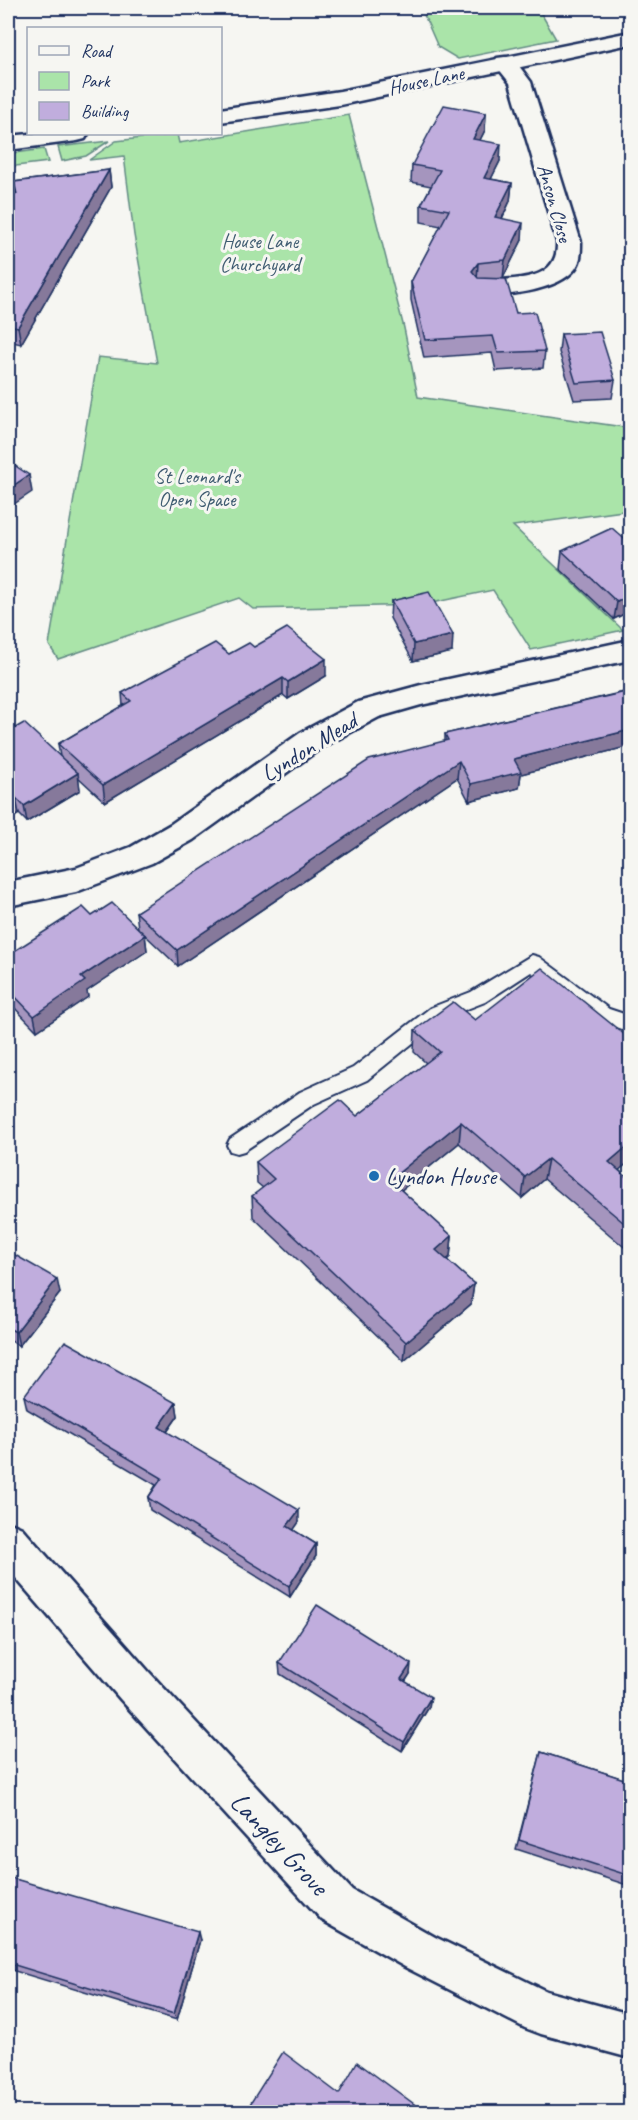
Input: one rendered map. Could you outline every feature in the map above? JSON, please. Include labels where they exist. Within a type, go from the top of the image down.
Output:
[{"type":"street","name":"House Lane","points":[[222,116],[340,98],[630,38]]},
{"type":"street","name":"Anson Close","points":[[485,288],[534,283],[562,270],[569,257],[569,242],[520,82],[505,63]]},
{"type":"street","points":[[8,143],[69,135]]},
{"type":"street","name":"Lyndon Mead","points":[[8,894],[34,891],[98,873],[144,854],[181,832],[315,739],[357,715],[411,697],[630,650]]},
{"type":"street","name":"Langley Grove","points":[[8,1541],[135,1686],[337,1905],[420,1952],[541,2012],[630,2036]]},
{"type":"lane","points":[[237,1145],[307,1098],[360,1074],[437,1013],[478,997],[532,962],[602,1015],[630,1024]]},
{"type":"green space","points":[[421,8],[538,8],[556,39],[458,59],[438,47]]},
{"type":"green space","name":"St Leonard's Open Space","points":[[349,115],[404,328],[418,397],[630,428],[630,510],[513,526],[623,630],[531,650],[493,590],[422,605],[253,609],[239,598],[58,659],[49,645],[98,357],[157,363],[134,235],[124,156],[89,160],[116,141],[177,135],[179,143]]},
{"type":"green space","points":[[109,141],[86,156],[62,161],[58,147]]},
{"type":"green space","points":[[44,149],[48,162],[8,167],[8,154]]},
{"type":"building","points":[[444,105],[486,113],[473,139],[501,144],[484,178],[512,183],[495,217],[523,223],[505,260],[478,263],[472,271],[478,278],[506,279],[516,313],[535,312],[545,351],[498,353],[493,336],[425,340],[411,282],[449,210],[421,205],[440,170],[412,165]]},
{"type":"building","points":[[109,170],[18,327],[8,325],[8,195],[17,194],[14,182]]},
{"type":"building","points":[[600,332],[615,380],[576,383],[561,334]]},
{"type":"building","points":[[8,461],[29,475],[8,489]]},
{"type":"building","points":[[612,528],[630,544],[630,595],[617,602],[562,551]]},
{"type":"building","points":[[429,592],[453,635],[414,644],[391,601]]},
{"type":"building","points":[[287,628],[326,659],[288,682],[283,678],[103,785],[58,744],[131,701],[122,693],[215,643],[229,654],[249,643],[254,647]]},
{"type":"building","points":[[630,691],[630,730],[514,759],[521,772],[471,784],[459,761],[177,950],[136,912],[369,760],[448,740],[445,734]]},
{"type":"building","points":[[24,723],[78,773],[24,806],[16,798],[8,803],[8,732]]},
{"type":"building","points":[[112,903],[145,935],[81,977],[85,981],[34,1016],[8,989],[8,955],[83,907],[92,916]]},
{"type":"building","name":"Lyndon House","points":[[542,968],[630,1039],[630,1144],[609,1162],[630,1180],[630,1228],[548,1159],[525,1177],[461,1122],[390,1180],[452,1236],[436,1250],[474,1284],[406,1342],[252,1196],[274,1179],[256,1162],[340,1100],[357,1116],[440,1052],[415,1030],[453,1002],[475,1020]]},
{"type":"building","points":[[8,1251],[57,1279],[16,1332],[8,1328]]},
{"type":"building","points":[[65,1341],[176,1403],[159,1427],[299,1510],[287,1526],[316,1544],[289,1586],[148,1498],[162,1478],[24,1396]]},
{"type":"building","points":[[317,1605],[411,1664],[401,1679],[431,1697],[404,1742],[279,1663]]},
{"type":"building","points":[[541,1752],[630,1781],[630,1876],[519,1840]]},
{"type":"building","points":[[8,1877],[198,1932],[174,2014],[8,1963]]},
{"type":"building","points":[[283,2052],[339,2094],[357,2062],[425,2112],[245,2112]]},
{"type":"place","name":"Lyndon House","points":[[374,1176]]},
{"type":"park label","name":"House Lane Churchyard","points":[[260,252]]}]
